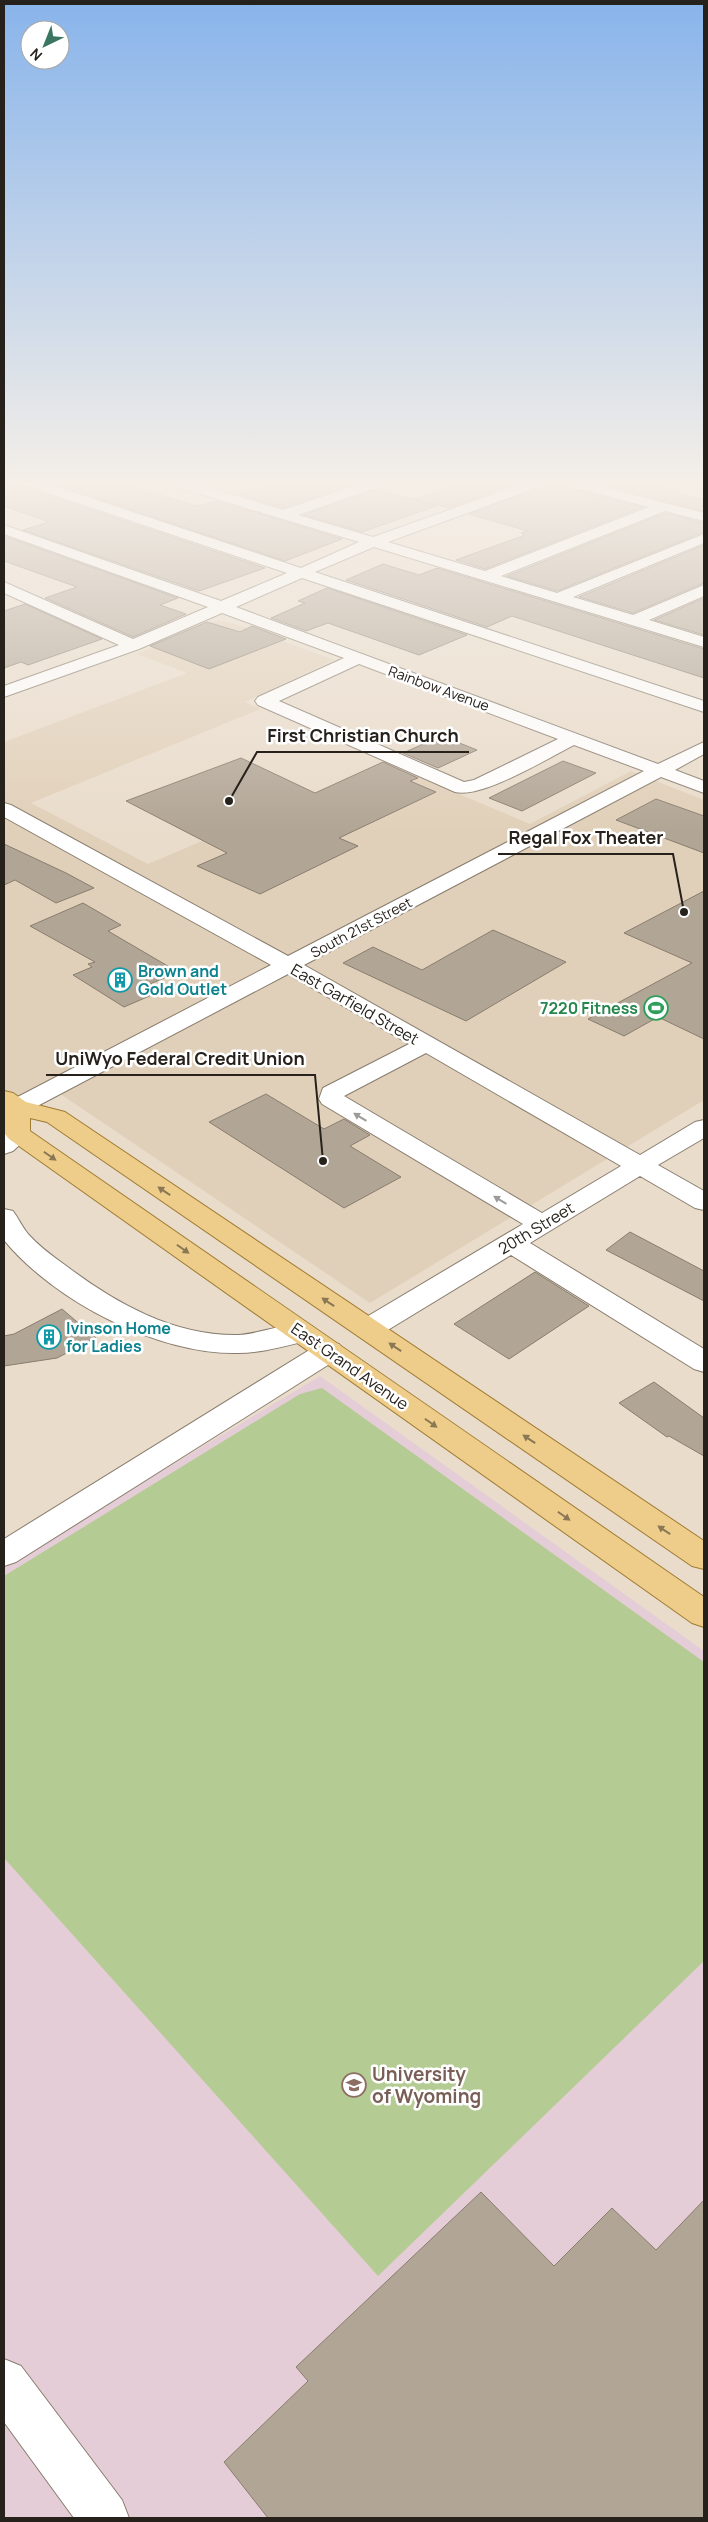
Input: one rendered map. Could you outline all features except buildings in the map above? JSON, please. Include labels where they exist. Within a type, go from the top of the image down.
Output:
[{"type":"main road","points":[[8,1114],[56,1118],[704,1557]]},
{"type":"main road","name":"East Grand Avenue","points":[[8,1114],[302,1333],[704,1614]]},
{"type":"street","points":[[26,597],[133,645]]},
{"type":"street","name":"Rainbow Avenue","points":[[193,597],[704,787]]},
{"type":"street","points":[[4,692],[133,645],[246,597]]},
{"type":"street","points":[[372,597],[704,707]]},
{"type":"street","points":[[554,597],[704,642]]},
{"type":"street","points":[[633,621],[689,597]]},
{"type":"street","points":[[359,658],[264,701],[462,788],[479,785],[574,738]]},
{"type":"street","name":"South 21st Street","points":[[8,1114],[704,747]]},
{"type":"street","name":"East Garfield Street","points":[[4,809],[288,965],[704,1202]]},
{"type":"street","points":[[426,1044],[332,1093],[331,1099],[542,1224]]},
{"type":"street","name":"20th Street","points":[[368,1329],[704,1127]]},
{"type":"street","points":[[4,1217],[7,1226],[38,1258],[97,1302],[136,1321],[187,1338],[236,1344],[268,1341],[302,1333]]},
{"type":"street","points":[[510,1244],[704,1362]]},
{"type":"street","points":[[4,1554],[329,1351]]},
{"type":"street","points":[[4,2383],[104,2518]]},
{"type":"shaded area","points":[[218,620],[236,624],[334,660],[245,702],[260,709],[31,803],[148,864],[385,763],[530,824],[631,771],[704,800],[704,1100],[370,1303],[44,1083],[4,1102],[4,742],[187,673],[137,654]]},
{"type":"shaded area","name":"University of Wyoming","points":[[320,1376],[704,1651],[704,2518],[4,2518],[4,1566]]},
{"type":"green space","points":[[322,1388],[704,1662],[704,1961],[378,2276],[4,1858],[4,1576],[300,1394]]},
{"type":"place","name":"First Christian Church","points":[[229,801]]},
{"type":"place","name":"Regal Fox Theater","points":[[684,912]]},
{"type":"place","name":"Brown and Gold Outlet","points":[[120,980]]},
{"type":"place","name":"7220 Fitness","points":[[656,1008]]},
{"type":"place","name":"UniWyo Federal Credit Union","points":[[323,1161]]},
{"type":"place","name":"Ivinson Home for Ladies","points":[[49,1337]]},
{"type":"place","name":"University of Wyoming","points":[[354,2085]]}]
